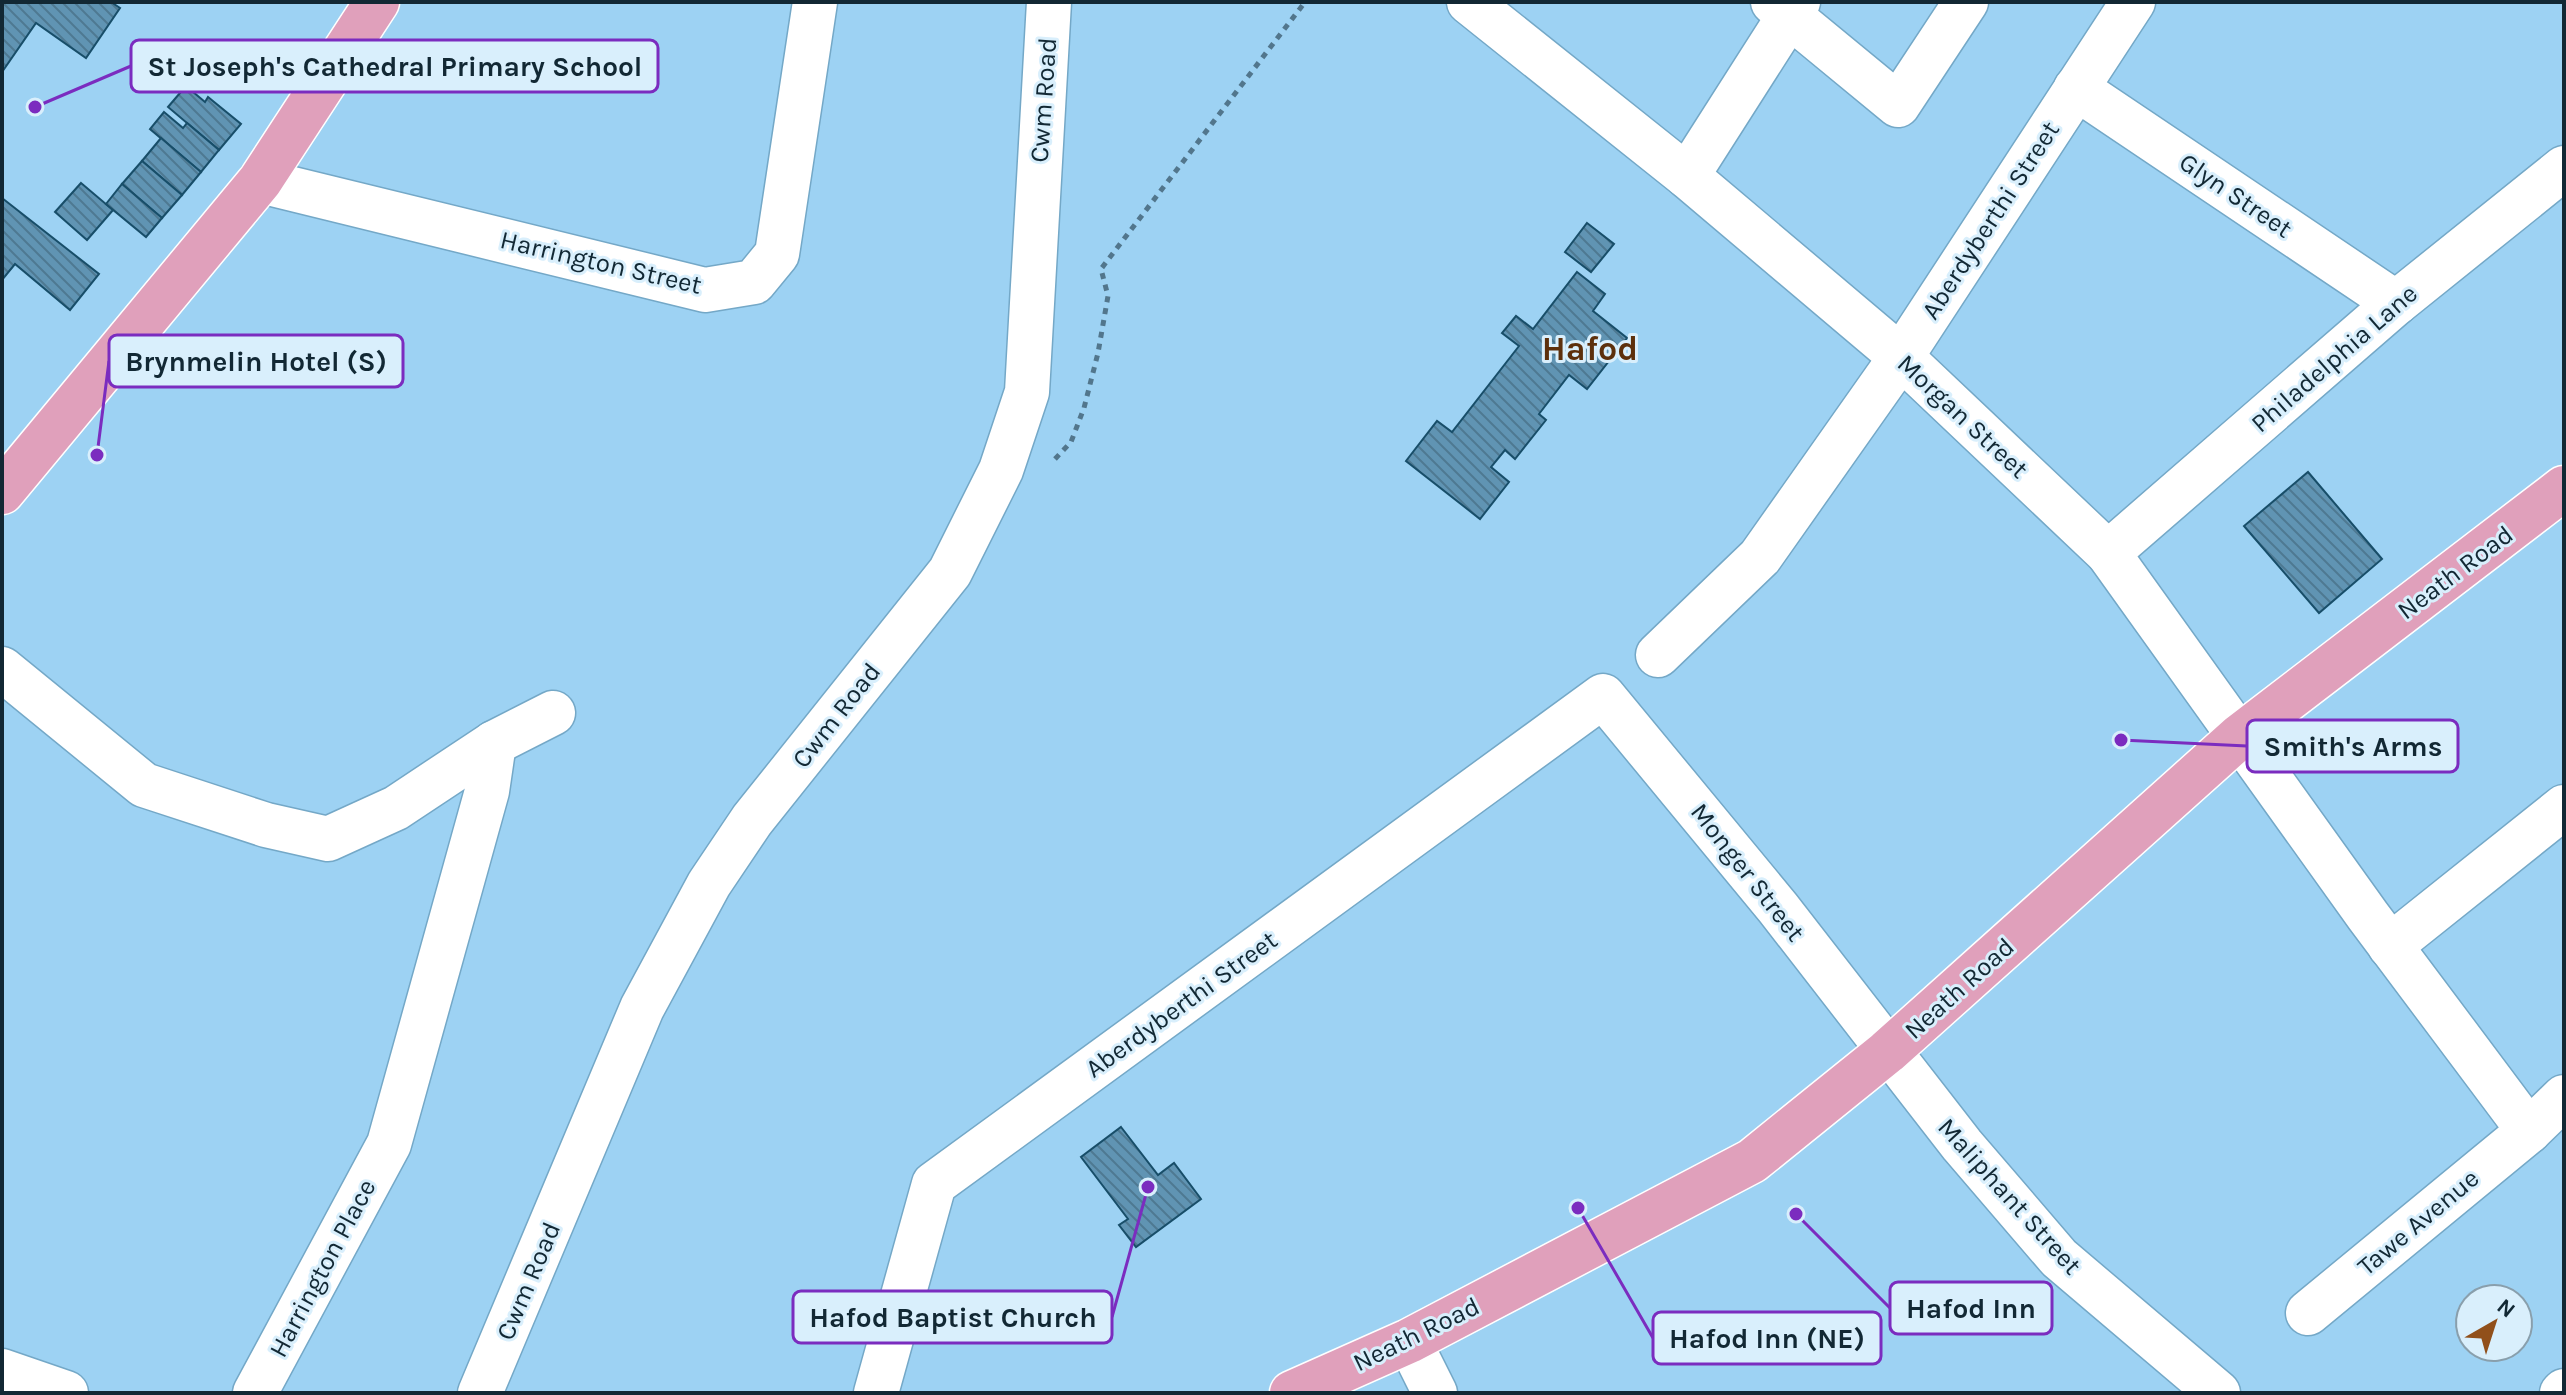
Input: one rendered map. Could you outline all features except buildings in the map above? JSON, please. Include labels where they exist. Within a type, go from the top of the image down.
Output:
[{"type":"main road","points":[[2,492],[260,181],[377,2]]},
{"type":"main road","name":"Neath Road","points":[[1292,1393],[1409,1341],[1752,1161],[1887,1052],[2240,736],[2564,488]]},
{"type":"street","name":"Harrington Street","points":[[260,181],[705,290],[754,282],[777,254],[815,2]]},
{"type":"street","name":"Cwm Road","points":[[480,1393],[642,1008],[686,924],[752,820],[950,572],[1001,470],[1027,392],[1049,2]]},
{"type":"street","name":"Morgan Street","points":[[1469,2],[1687,176],[1901,357],[2108,553],[2379,931]]},
{"type":"street","points":[[1687,176],[1787,7],[1898,105],[1966,2]]},
{"type":"street","name":"Aberdyberthi Street","points":[[1658,655],[1760,557],[1901,357],[2133,2]]},
{"type":"street","name":"Glyn Street","points":[[2076,88],[2396,303]]},
{"type":"street","name":"Philadelphia Lane","points":[[2108,553],[2396,303],[2564,168]]},
{"type":"street","points":[[2,669],[144,785],[266,825],[328,839],[396,808],[494,743],[553,713]]},
{"type":"street","name":"Aberdyberthi Street","points":[[876,1393],[934,1184],[1603,696]]},
{"type":"street","name":"Monger Street","points":[[1603,696],[1778,908],[1887,1052]]},
{"type":"street","name":"Harrington Place","points":[[255,1393],[389,1144],[487,791],[494,743]]},
{"type":"street","points":[[2529,1131],[2379,931],[2564,807]]},
{"type":"street","name":"Maliphant Street","points":[[1887,1052],[2059,1258],[2218,1393]]},
{"type":"street","name":"Tawe Avenue","points":[[2308,1313],[2529,1131],[2564,1097]]},
{"type":"street","points":[[1409,1341],[1435,1393]]},
{"type":"street","points":[[2,1371],[66,1393]]},
{"type":"path","points":[[1055,459],[1071,442],[1084,408],[1098,353],[1108,296],[1101,269],[1305,2]]},
{"type":"place","name":"St Joseph's Cathedral Primary School","points":[[35,107]]},
{"type":"place","name":"Brynmelin Hotel (S)","points":[[97,455]]},
{"type":"place","name":"Smith's Arms","points":[[2121,740]]},
{"type":"place","name":"Hafod Baptist Church","points":[[1148,1187]]},
{"type":"place","name":"Hafod Inn (NE)","points":[[1578,1208]]},
{"type":"place","name":"Hafod Inn","points":[[1796,1214]]},
{"type":"district","name":"Hafod","points":[[1590,348]]}]
